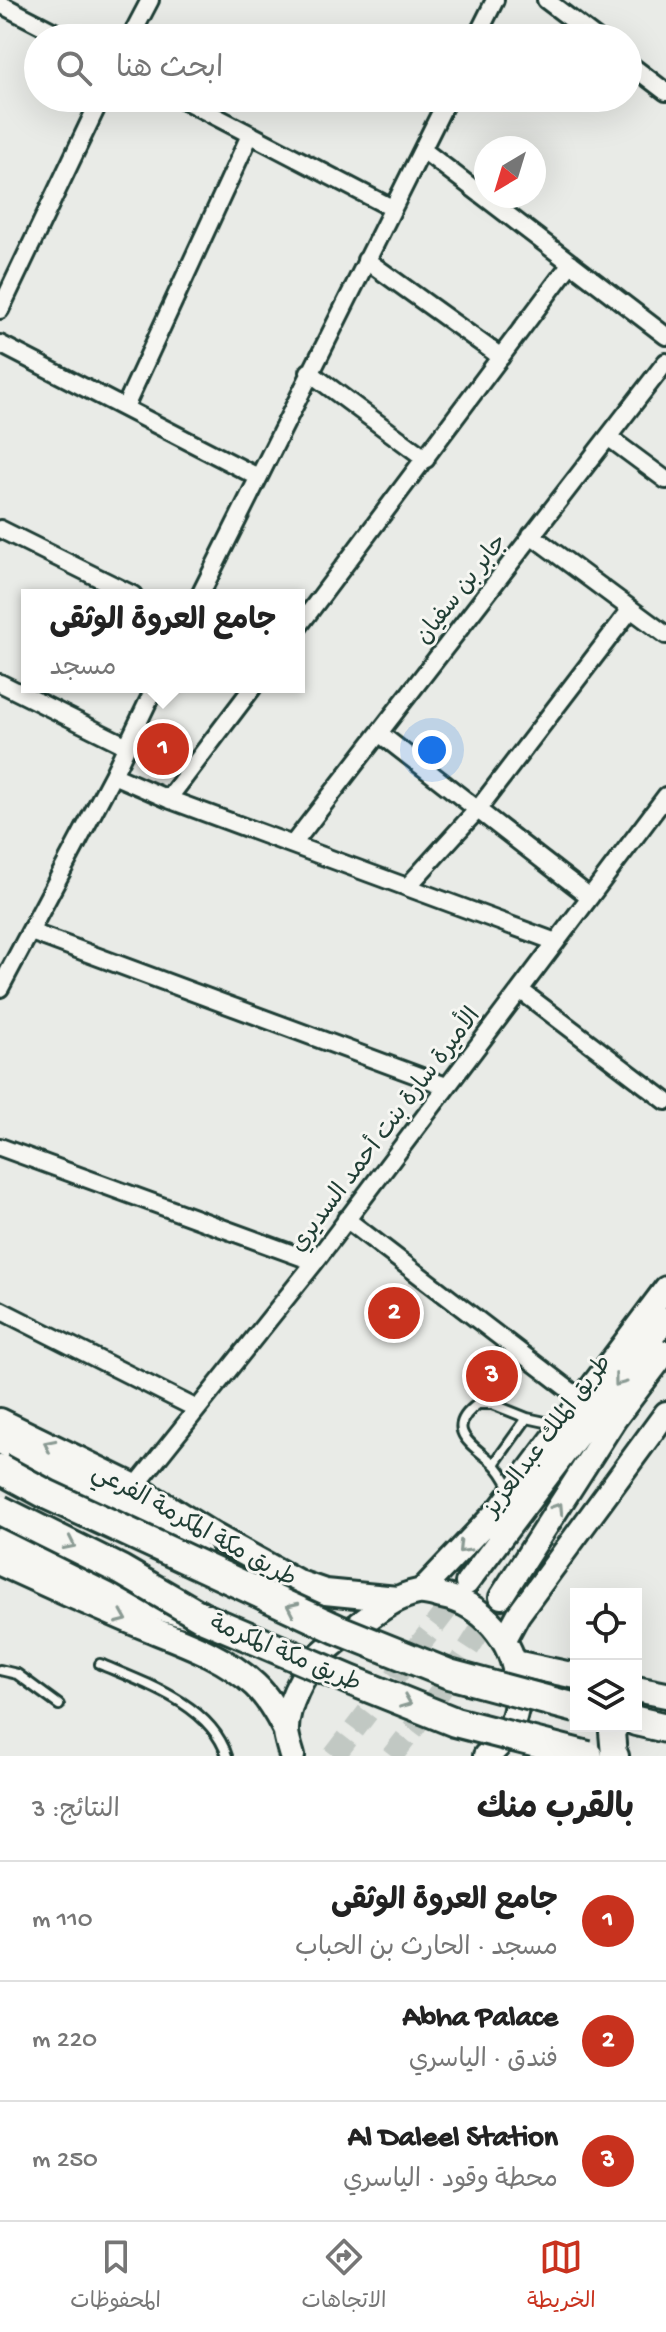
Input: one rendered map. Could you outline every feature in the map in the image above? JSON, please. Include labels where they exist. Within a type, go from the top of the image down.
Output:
[{"type":"highway","name":"طريق مكة المكرمة","points":[[0,1469],[48,1495],[337,1629],[449,1674],[570,1706]]},
{"type":"highway","name":"طريق مكة المكرمة","points":[[0,1510],[121,1570],[202,1617],[455,1722],[588,1756]]},
{"type":"highway","points":[[0,1543],[69,1575],[128,1597],[202,1617]]},
{"type":"highway","points":[[642,1722],[666,1728]]},
{"type":"main road","points":[[290,1749],[291,1705],[300,1683],[318,1657],[369,1617],[409,1595],[501,1507],[666,1288]]},
{"type":"main road","name":"طريق الملك عبدالعزيز","points":[[467,1583],[666,1319]]},
{"type":"main road","name":"طريق الملك عبدالعزيز","points":[[501,1597],[615,1419],[666,1352]]},
{"type":"main road","points":[[486,1756],[498,1747],[514,1721],[519,1699],[515,1663],[505,1639],[518,1615],[666,1413]]},
{"type":"main road","name":"طريق مكة المكرمة الفرعي","points":[[0,1421],[135,1487],[299,1583],[325,1592],[453,1598],[482,1615],[505,1639]]},
{"type":"main road","points":[[0,1441],[67,1474],[156,1526],[240,1584]]},
{"type":"main road","points":[[0,1563],[198,1649],[230,1666],[256,1686],[274,1708],[290,1749]]},
{"type":"main road","points":[[515,1663],[570,1675]]},
{"type":"main road","points":[[642,1690],[666,1695]]},
{"type":"main road","points":[[642,1706],[666,1702]]},
{"type":"main road","points":[[612,1732],[616,1756]]},
{"type":"street","points":[[137,24],[150,0]]},
{"type":"street","points":[[483,24],[495,0]]},
{"type":"street","points":[[546,0],[578,24]]},
{"type":"street","points":[[0,4],[39,24]]},
{"type":"street","points":[[642,74],[666,92]]},
{"type":"street","points":[[0,310],[94,112]]},
{"type":"street","points":[[206,112],[392,208]]},
{"type":"street","points":[[203,589],[441,112]]},
{"type":"street","points":[[125,407],[250,135]]},
{"type":"street","points":[[423,150],[666,336]]},
{"type":"street","points":[[366,260],[501,357]]},
{"type":"street","points":[[305,618],[571,263]]},
{"type":"street","points":[[0,344],[258,477]]},
{"type":"street","name":"جابر بن سفيان","points":[[293,844],[666,362]]},
{"type":"street","points":[[309,372],[426,459]]},
{"type":"street","points":[[608,437],[666,480]]},
{"type":"street","points":[[0,529],[121,589]]},
{"type":"street","points":[[531,535],[666,635]]},
{"type":"street","points":[[408,886],[478,809],[631,609]]},
{"type":"street","points":[[0,683],[127,746]]},
{"type":"street","points":[[0,988],[113,775],[152,693]]},
{"type":"street","points":[[168,799],[248,693]]},
{"type":"street","points":[[379,733],[590,897]]},
{"type":"street","points":[[113,775],[168,799],[556,942]]},
{"type":"street","name":"الأميرة سارة بنت أحمد السديري","points":[[135,1487],[315,1262],[666,796]]},
{"type":"street","points":[[31,932],[446,1086]]},
{"type":"street","points":[[520,990],[666,1101]]},
{"type":"street","points":[[0,1147],[315,1262]]},
{"type":"street","points":[[346,1219],[581,1399]]},
{"type":"street","points":[[0,1310],[197,1409]]},
{"type":"lane","points":[[512,1492],[494,1464],[464,1439],[462,1426],[465,1417],[478,1404],[492,1404],[527,1418],[561,1425]]},
{"type":"lane","points":[[494,1464],[527,1418]]},
{"type":"lane","points":[[100,1664],[169,1694],[192,1710],[224,1745],[227,1756]]},
{"type":"lane","points":[[0,1670],[17,1674],[59,1705]]},
{"type":"tunnel","points":[[334,1756],[464,1587]]},
{"type":"tunnel","points":[[392,1756],[449,1678],[501,1597]]},
{"type":"place","name":"جامع العروة الوثقى","points":[[163,749]]},
{"type":"place","name":"Abha Palace","points":[[394,1313]]},
{"type":"place","name":"Al Daleel Station","points":[[492,1376]]}]
